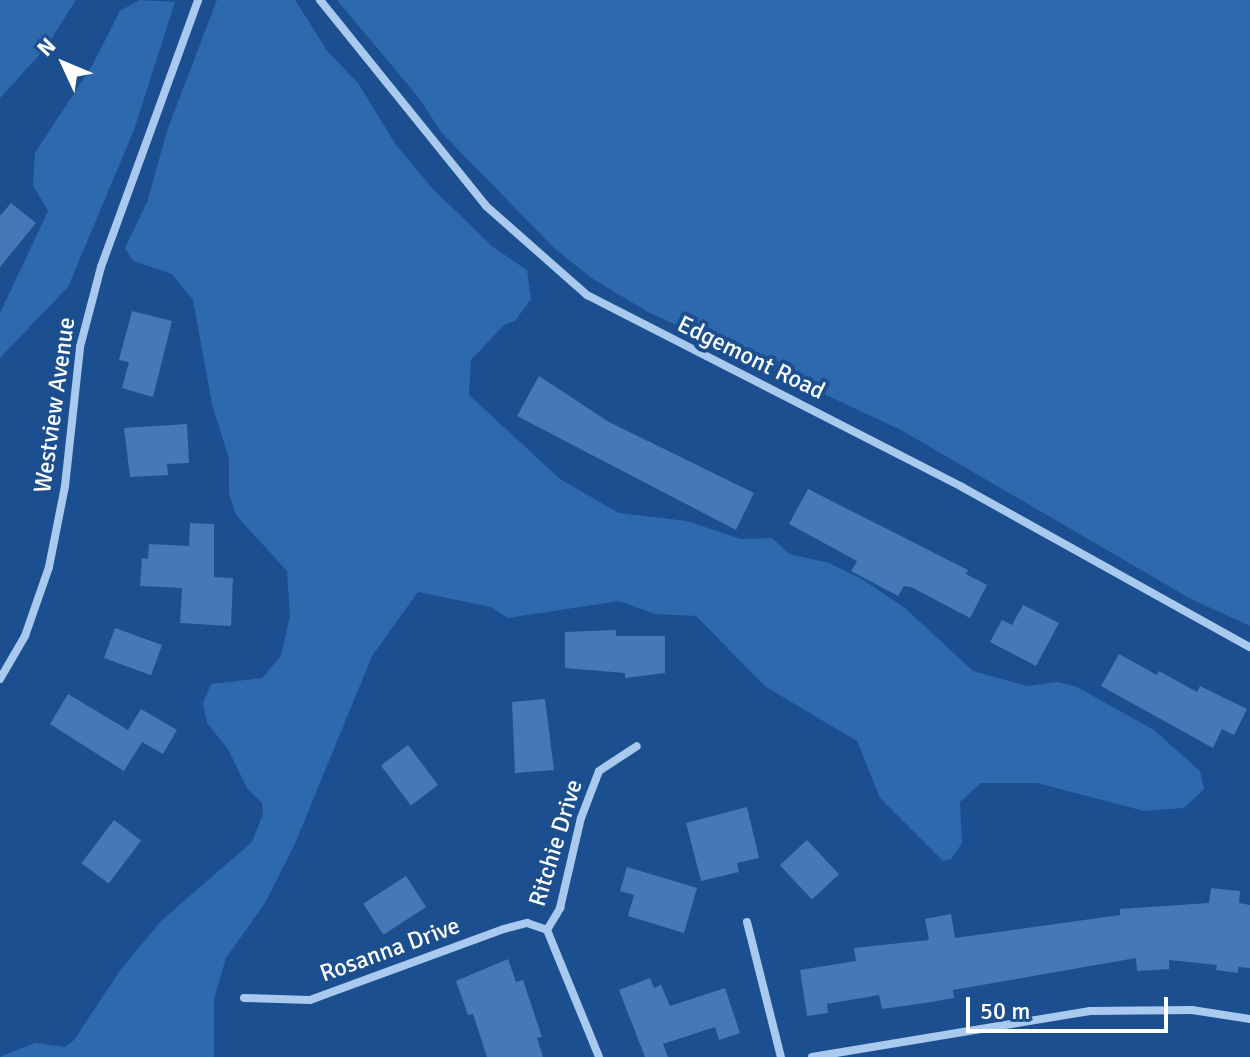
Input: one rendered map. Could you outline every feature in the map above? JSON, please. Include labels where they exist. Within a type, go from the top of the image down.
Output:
[{"type":"street","name":"Westview Avenue","points":[[0,679],[25,636],[49,567],[65,486],[80,347],[93,294],[198,0]]},
{"type":"street","name":"Edgemont Road","points":[[320,0],[477,196],[533,252],[587,295],[989,501],[1250,647]]},
{"type":"street","name":"Ritchie Drive","points":[[599,1057],[547,930],[560,908],[581,818],[599,771],[637,746]]},
{"type":"street","points":[[747,922],[781,1057]]},
{"type":"street","name":"Rosanna Drive","points":[[244,998],[310,1000],[504,929],[527,923],[547,930]]},
{"type":"street","points":[[812,1057],[1090,1011],[1192,1010],[1250,1019]]},
{"type":"shaded area","points":[[0,0],[76,0],[45,49],[0,98]]},
{"type":"shaded area","points":[[140,0],[175,2],[134,130],[68,287],[0,358],[0,313],[48,211],[33,185],[35,153],[93,64],[120,11]]},
{"type":"shaded area","points":[[217,0],[295,0],[328,52],[358,83],[396,145],[431,187],[493,247],[527,270],[531,299],[515,321],[504,325],[471,360],[469,395],[560,479],[619,513],[687,521],[741,539],[772,538],[789,554],[829,563],[862,579],[905,608],[973,671],[1027,686],[1058,682],[1077,687],[1154,730],[1200,771],[1204,789],[1184,808],[1144,811],[1037,783],[981,783],[960,802],[962,843],[951,859],[943,861],[880,798],[857,741],[766,687],[696,616],[655,614],[619,601],[508,618],[491,607],[418,592],[372,656],[294,846],[265,903],[226,958],[214,999],[214,1057],[0,1057],[35,1043],[65,1047],[74,1040],[121,969],[162,920],[252,842],[263,814],[262,803],[247,788],[228,749],[207,723],[203,703],[211,684],[262,678],[281,656],[290,616],[287,571],[236,515],[229,494],[229,459],[212,404],[193,300],[172,274],[133,261],[125,248],[147,202],[168,128]]},
{"type":"shaded area","points":[[337,0],[1250,0],[1250,626],[1191,599],[901,430],[648,312],[593,279],[555,249],[441,132],[419,98]]},
{"type":"building","points":[[11,203],[36,223],[0,267],[0,216]]},
{"type":"building","points":[[132,311],[172,321],[153,397],[122,388],[129,362],[119,360]]},
{"type":"building","points":[[539,376],[609,422],[754,493],[736,530],[517,416]]},
{"type":"building","points":[[187,424],[189,463],[167,464],[168,475],[130,477],[124,428]]},
{"type":"building","points":[[808,489],[968,570],[966,574],[987,585],[970,618],[911,587],[904,586],[898,596],[851,571],[857,561],[789,524]]},
{"type":"building","points":[[190,523],[214,524],[214,577],[233,578],[231,626],[180,623],[182,588],[140,586],[142,558],[148,559],[149,544],[189,546]]},
{"type":"building","points":[[1023,605],[1059,623],[1036,666],[990,642],[1002,620],[1012,625]]},
{"type":"building","points":[[115,628],[162,645],[151,675],[104,658]]},
{"type":"building","points":[[616,630],[616,636],[665,636],[665,673],[625,678],[625,673],[565,668],[565,632]]},
{"type":"building","points":[[1119,654],[1157,675],[1159,671],[1197,692],[1200,686],[1247,709],[1234,735],[1222,729],[1213,748],[1101,686]]},
{"type":"building","points":[[68,694],[128,730],[141,709],[177,730],[163,754],[142,742],[124,771],[50,724]]},
{"type":"building","points":[[545,699],[554,770],[515,773],[512,702]]},
{"type":"building","points":[[408,745],[438,785],[411,805],[381,765]]},
{"type":"building","points":[[747,807],[759,858],[737,863],[739,872],[701,881],[686,823]]},
{"type":"building","points":[[114,820],[141,840],[109,884],[82,863]]},
{"type":"building","points":[[807,840],[839,874],[812,900],[780,865]]},
{"type":"building","points":[[627,867],[697,888],[684,933],[628,916],[634,895],[620,891]]},
{"type":"building","points":[[406,876],[426,907],[383,935],[363,904]]},
{"type":"building","points":[[1211,888],[1240,891],[1239,903],[1250,905],[1250,968],[1238,967],[1238,973],[1216,970],[1217,965],[1169,960],[1169,969],[1137,971],[1136,958],[953,990],[954,998],[925,1003],[882,1009],[879,995],[827,1004],[828,1013],[807,1016],[800,970],[856,961],[854,948],[929,940],[925,919],[951,914],[955,938],[1120,915],[1120,909],[1209,903]]},
{"type":"building","points":[[508,959],[516,982],[523,980],[542,1037],[537,1038],[543,1057],[487,1057],[473,1014],[468,1015],[456,981]]},
{"type":"building","points":[[650,978],[654,988],[661,985],[670,1006],[725,988],[740,1033],[719,1040],[715,1027],[663,1044],[668,1057],[645,1057],[619,990]]}]
